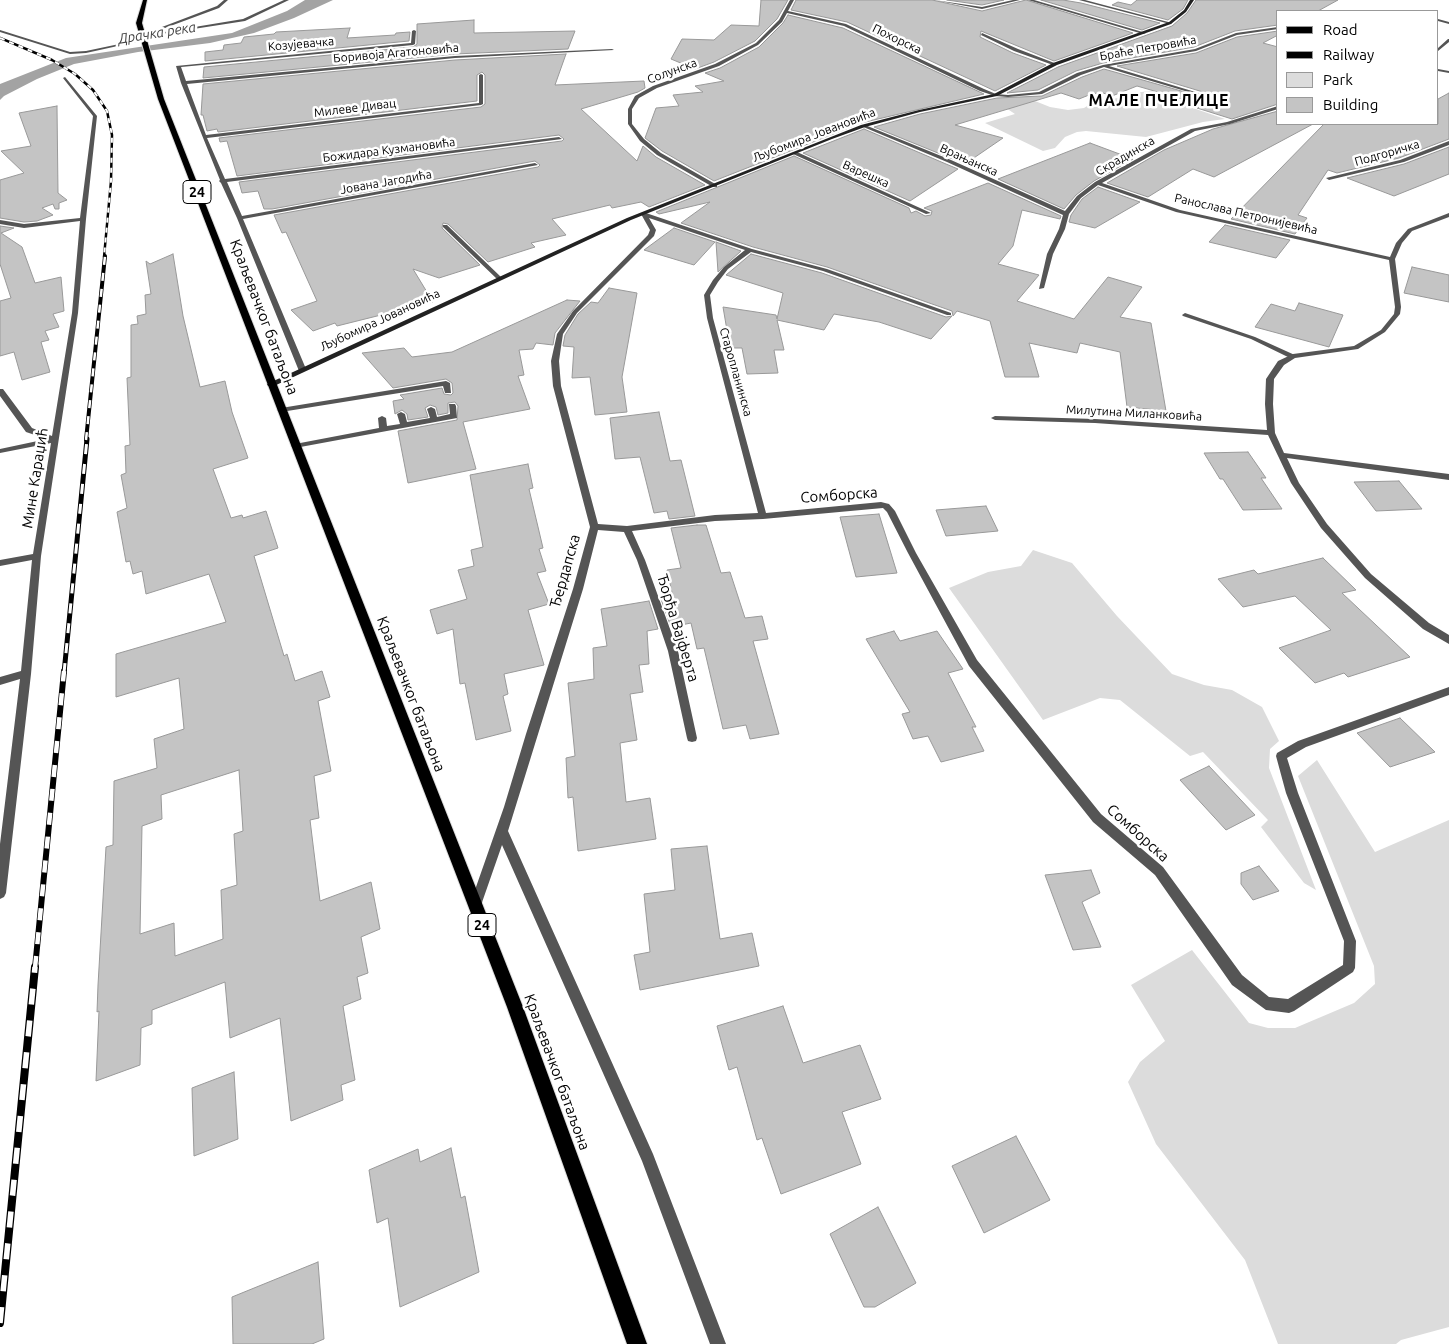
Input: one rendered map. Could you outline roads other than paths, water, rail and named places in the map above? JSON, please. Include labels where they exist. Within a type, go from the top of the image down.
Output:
[{"type":"main road","name":"24","points":[[143,39],[140,16],[145,0]]},
{"type":"main road","name":"Краљевачког батаљона","points":[[143,39],[172,129],[270,384],[515,1007],[637,1344]]},
{"type":"street","points":[[143,39],[218,6],[226,0]]},
{"type":"street","points":[[0,31],[50,48],[79,53],[244,20],[287,0]]},
{"type":"street","name":"Солунска","points":[[714,186],[659,154],[642,140],[630,124],[630,108],[637,97],[655,87],[717,65],[757,44],[781,21],[792,0]]},
{"type":"street","points":[[936,0],[982,8],[1018,0]]},
{"type":"street","points":[[1030,0],[1144,33]]},
{"type":"street","points":[[1081,0],[1170,22]]},
{"type":"street","name":"Љубомира Јовановића","points":[[270,384],[499,278],[644,214],[863,126],[919,111],[995,95],[1055,64],[1170,22],[1185,11],[1192,0]]},
{"type":"street","name":"Похорска","points":[[786,12],[845,25],[995,95]]},
{"type":"street","name":"Браће Петровића","points":[[995,95],[1018,96],[1040,93],[1079,74],[1104,66],[1196,50],[1208,47],[1228,36],[1276,28]]},
{"type":"street","points":[[1261,30],[1276,34]]},
{"type":"street","name":"Козујевачка","points":[[183,83],[178,66],[413,44],[414,31]]},
{"type":"street","points":[[982,34],[1016,50],[1055,64]]},
{"type":"street","points":[[1439,49],[1449,40]]},
{"type":"street","name":"Боривоја Агатоновића","points":[[183,83],[454,57],[612,50]]},
{"type":"street","points":[[1104,66],[1210,98]]},
{"type":"street","name":"Милеве Дивац","points":[[204,137],[481,104],[481,75]]},
{"type":"street","name":"Мине Караџић","points":[[0,893],[4,814],[26,674],[37,556],[75,313],[83,219],[95,116],[65,78]]},
{"type":"street","points":[[183,83],[222,181],[240,218],[302,369]]},
{"type":"street","name":"Скрадинска","points":[[1041,288],[1050,254],[1062,229],[1066,214],[1080,197],[1097,183],[1193,130],[1228,123],[1276,108]]},
{"type":"street","name":"Врањанска","points":[[863,126],[949,161],[1066,214]]},
{"type":"street","name":"Божидара Кузмановића","points":[[222,181],[559,139]]},
{"type":"street","name":"Подгоричка","points":[[1329,178],[1402,161],[1449,143]]},
{"type":"street","name":"Варешка","points":[[795,153],[928,213]]},
{"type":"street","name":"Јована Јагодића","points":[[240,218],[535,165]]},
{"type":"street","name":"Ранослава Петронијевића","points":[[1097,183],[1178,211],[1392,259]]},
{"type":"street","points":[[644,214],[750,250],[825,270],[948,314]]},
{"type":"street","name":"Ђердапска","points":[[475,907],[502,831],[578,589],[594,528],[557,386],[555,361],[557,346],[560,334],[575,312],[651,236],[653,230],[644,214]]},
{"type":"street","points":[[1449,215],[1410,230],[1398,242],[1392,259],[1398,307],[1396,314],[1383,331],[1356,348],[1293,356],[1281,363],[1270,379],[1271,433],[1295,483],[1324,526],[1368,576],[1426,626],[1449,640]]},
{"type":"street","points":[[0,222],[24,226],[83,219]]},
{"type":"street","points":[[445,226],[499,278]]},
{"type":"street","name":"Старопланинска","points":[[750,250],[726,268],[714,281],[707,294],[710,318],[763,516]]},
{"type":"street","points":[[1185,315],[1253,338],[1293,356]]},
{"type":"street","points":[[281,410],[446,383],[448,392]]},
{"type":"street","points":[[425,386],[428,395]]},
{"type":"street","points":[[0,390],[29,430],[56,440]]},
{"type":"street","points":[[397,391],[399,400]]},
{"type":"street","points":[[378,394],[379,404]]},
{"type":"street","points":[[295,446],[454,416],[452,406]]},
{"type":"street","points":[[431,409],[434,420]]},
{"type":"street","points":[[402,414],[404,425]]},
{"type":"street","points":[[382,418],[383,429]]},
{"type":"street","name":"Милутина Миланковића","points":[[995,418],[1095,421],[1271,433]]},
{"type":"street","points":[[0,451],[56,440]]},
{"type":"street","points":[[1281,455],[1449,477]]},
{"type":"street","name":"Сомборска","points":[[594,528],[627,529],[715,518],[886,506],[973,663],[1097,818],[1159,871],[1237,980],[1266,1003],[1289,1006],[1349,968],[1350,940],[1292,793],[1281,756],[1302,744],[1449,691]]},
{"type":"street","name":"Ђорђа Вајферта","points":[[627,529],[641,560],[673,651],[692,738]]},
{"type":"street","points":[[0,563],[37,556]]},
{"type":"street","points":[[0,680],[26,674]]},
{"type":"street","points":[[502,831],[648,1159],[718,1344]]},
{"type":"railway","points":[[0,38],[52,60],[75,74],[93,90],[107,111],[112,135],[111,181],[104,257]]},
{"type":"railway","points":[[86,440],[105,256]]},
{"type":"railway","points":[[64,673],[87,439]]},
{"type":"railway","points":[[35,968],[64,671]]},
{"type":"railway","points":[[0,1323],[35,967]]},
{"type":"district","name":"МАЛЕ ПЧЕЛИЦЕ","points":[[1159,101]]},
{"type":"water label","name":"Драчка река","points":[[157,33]]}]
